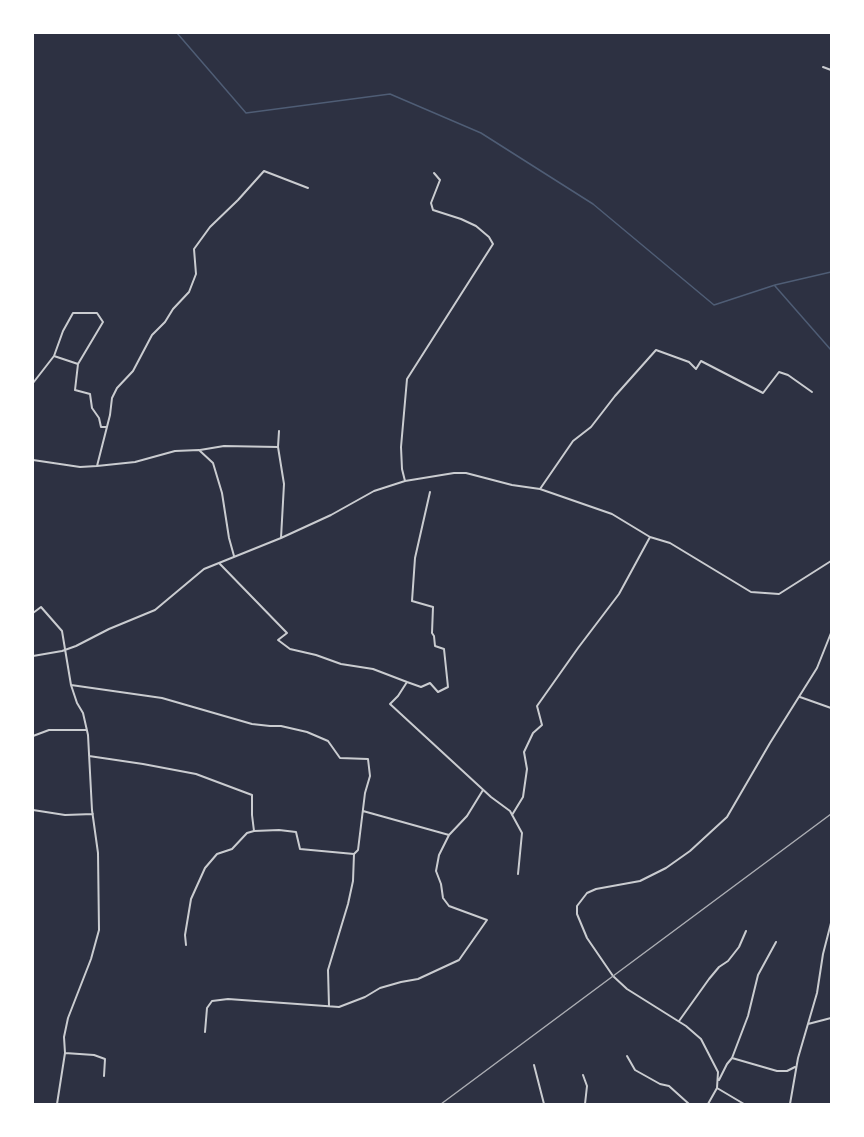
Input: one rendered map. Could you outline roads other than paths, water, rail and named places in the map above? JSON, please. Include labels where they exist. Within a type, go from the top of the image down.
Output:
[{"type":"street","points":[[824,67],[831,70]]},
{"type":"street","points":[[97,466],[112,398],[117,388],[133,370],[152,335],[189,292],[196,274],[194,249],[210,227],[264,171],[308,188]]},
{"type":"street","points":[[405,481],[400,447],[407,379],[493,244],[489,237],[476,226],[433,210],[431,203],[440,180],[434,173]]},
{"type":"street","points":[[33,383],[54,356],[63,330],[73,314],[97,313],[103,322],[78,364],[75,390],[90,394],[92,408],[99,418],[101,427],[106,427]]},
{"type":"street","points":[[540,489],[573,441],[591,427],[656,350],[689,362],[696,369],[701,361],[763,393],[779,372],[788,375],[812,392]]},
{"type":"street","points":[[54,356],[78,364]]},
{"type":"street","points":[[279,431],[278,447],[284,484],[281,538]]},
{"type":"street","points":[[33,460],[80,467],[135,462],[174,452],[224,446],[278,447]]},
{"type":"street","points":[[199,450],[213,463],[222,493],[234,556]]},
{"type":"street","points":[[33,656],[65,650],[155,610],[204,569],[281,538],[331,515],[374,491],[405,481],[454,473],[466,473],[512,485],[540,489],[612,514],[650,537],[670,543],[743,588],[759,594],[778,594],[830,563]]},
{"type":"street","points":[[219,563],[287,633],[278,640],[290,649],[341,664],[373,669],[421,687],[430,683],[438,692],[448,687],[444,649],[435,646],[432,633],[434,607],[412,601],[414,558],[430,492]]},
{"type":"street","points":[[512,815],[523,798],[527,769],[524,752],[533,733],[542,725],[537,706],[619,594],[650,537]]},
{"type":"street","points":[[33,613],[41,607],[62,631],[71,685],[83,713],[88,735],[98,853],[99,930],[92,959],[68,1018],[57,1104]]},
{"type":"street","points":[[719,1082],[716,1064],[701,1040],[679,1021],[627,988],[614,976],[587,938],[577,914],[577,906],[586,893],[596,889],[647,879],[690,851],[714,831],[733,809],[770,743],[818,668],[831,633]]},
{"type":"street","points":[[407,682],[390,704],[512,815],[522,833],[518,874]]},
{"type":"street","points":[[71,685],[162,698],[252,723],[308,732],[328,741],[340,758],[368,759],[370,776],[358,850],[354,854],[350,892],[328,970],[328,1006]]},
{"type":"street","points":[[800,697],[831,708]]},
{"type":"street","points":[[33,736],[49,730],[86,730]]},
{"type":"street","points":[[89,756],[196,774],[252,795],[254,831]]},
{"type":"street","points":[[205,1032],[207,1008],[212,1001],[228,999],[339,1007],[365,997],[380,988],[418,980],[459,960],[487,920],[449,906],[443,898],[436,871],[439,855],[449,835],[467,816],[483,790]]},
{"type":"street","points":[[33,810],[64,815],[93,814]]},
{"type":"street","points":[[363,812],[449,835]]},
{"type":"street","points":[[186,945],[185,935],[191,899],[205,868],[217,854],[232,849],[247,833],[279,830],[296,832],[300,849],[354,854]]},
{"type":"street","points":[[790,1104],[796,1066],[817,993],[831,923]]},
{"type":"street","points":[[679,1021],[718,967],[728,961],[739,947],[746,931]]},
{"type":"street","points":[[708,1104],[732,1058],[753,1001],[758,975],[776,942]]},
{"type":"street","points":[[808,1024],[831,1018]]},
{"type":"street","points":[[65,1053],[94,1055],[105,1059],[104,1076]]},
{"type":"street","points":[[627,1056],[635,1070],[672,1089],[689,1104]]},
{"type":"street","points":[[732,1058],[777,1071],[787,1071],[796,1066]]},
{"type":"street","points":[[534,1065],[544,1104]]},
{"type":"street","points":[[583,1075],[587,1086],[585,1104]]},
{"type":"street","points":[[717,1088],[744,1104]]},
{"type":"waterway","points":[[177,33],[246,113],[390,94],[481,133],[593,204],[714,305],[775,285],[831,272]]},
{"type":"waterway","points":[[775,286],[831,350]]},
{"type":"railway","points":[[441,1104],[831,814]]}]
